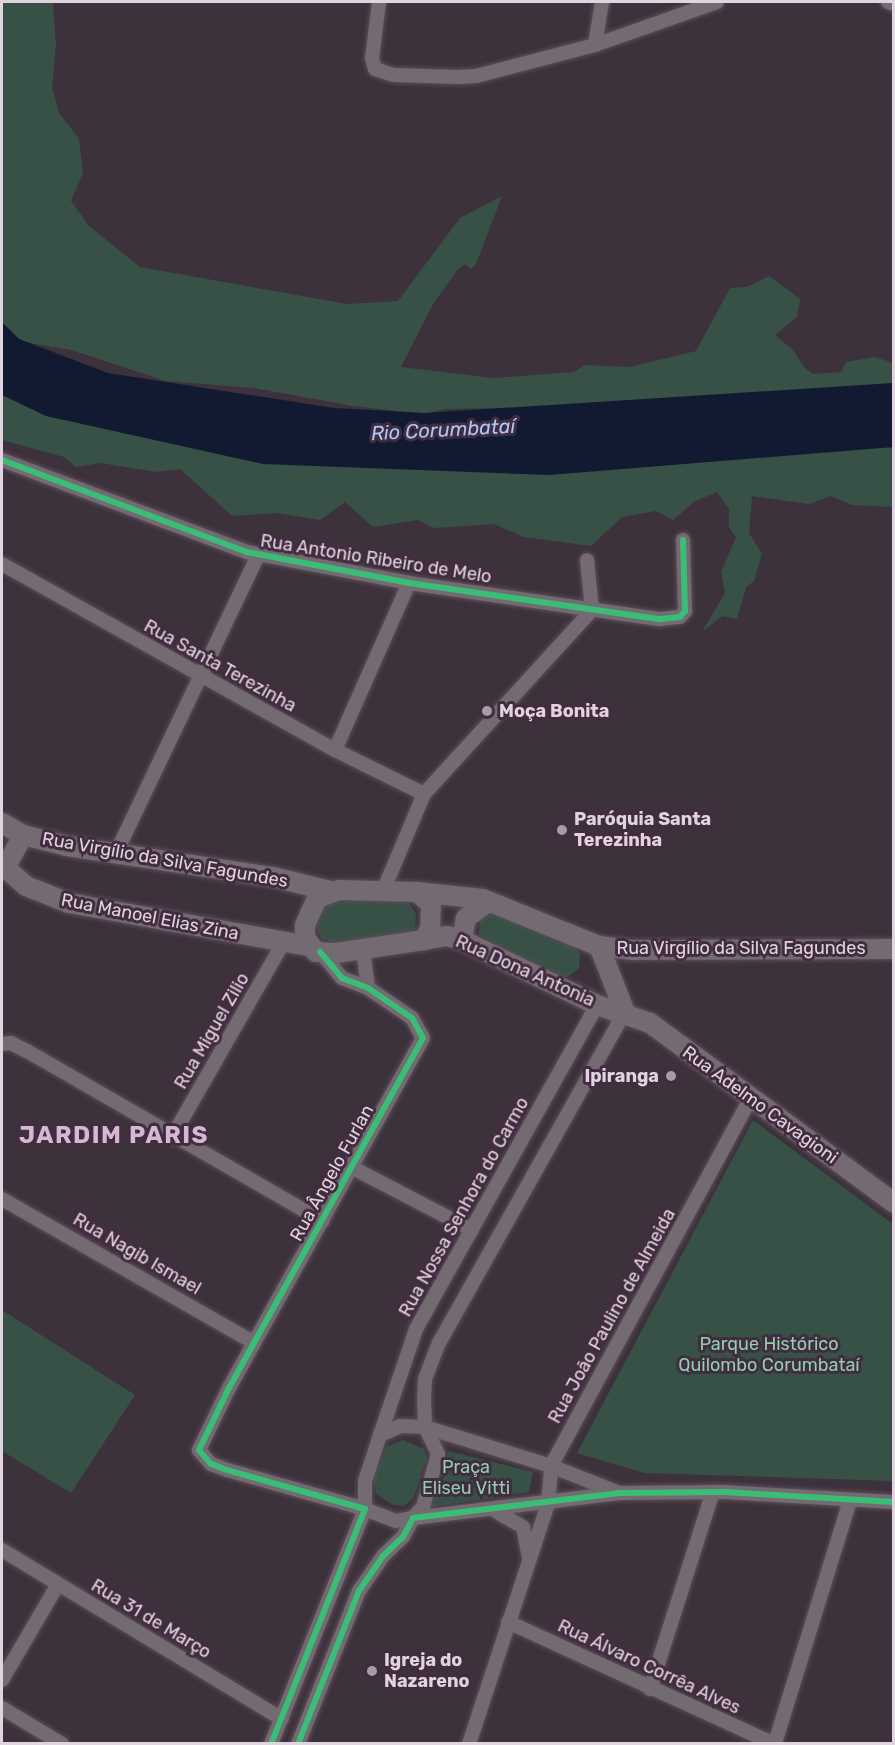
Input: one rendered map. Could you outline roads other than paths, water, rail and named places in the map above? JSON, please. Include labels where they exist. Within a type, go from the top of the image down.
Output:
[{"type":"street","points":[[379,2],[372,58],[375,69],[393,75],[476,76],[596,45],[717,2]]},
{"type":"street","points":[[596,45],[602,2]]},
{"type":"street","points":[[888,2],[894,4]]},
{"type":"street","name":"Rua Antonio Ribeiro de Melo","points":[[2,460],[258,555],[409,583],[660,619],[680,617],[685,611],[683,540]]},
{"type":"street","points":[[116,853],[258,555]]},
{"type":"street","points":[[383,891],[424,794],[592,610],[587,560]]},
{"type":"street","name":"Rua Santa Terezinha","points":[[2,564],[335,750],[424,794]]},
{"type":"street","points":[[335,750],[409,583]]},
{"type":"street","name":"Rua Virgílio da Silva Fagundes","points":[[2,823],[23,835],[116,853],[273,877],[330,891],[417,892],[488,902],[599,946],[633,950],[894,949]]},
{"type":"street","points":[[3,867],[23,835]]},
{"type":"street","name":"Rua Manoel Elias Zina","points":[[3,867],[26,886],[69,903],[315,949],[359,950]]},
{"type":"street","points":[[330,891],[317,898],[305,925],[315,949],[342,978],[368,988],[364,958],[359,950]]},
{"type":"street","points":[[417,892],[431,904],[430,929],[424,940]]},
{"type":"street","points":[[462,940],[466,918],[488,902]]},
{"type":"street","name":"Rua Dona Antonia","points":[[359,950],[447,936],[462,940],[597,1005],[625,1012]]},
{"type":"street","name":"Rua Miguel Zilio","points":[[172,1137],[283,943]]},
{"type":"street","points":[[298,1743],[359,1592],[383,1556],[403,1537],[412,1518],[423,1507],[437,1466],[438,1454],[425,1427],[425,1379],[439,1343],[625,1012],[599,946]]},
{"type":"street","name":"Rua Ângelo Furlan","points":[[365,1509],[211,1464],[199,1450],[254,1342],[353,1168],[423,1038],[412,1018],[368,988]]},
{"type":"street","name":"Rua Nossa Senhora do Carmo","points":[[380,1435],[416,1329],[597,1005]]},
{"type":"street","name":"Rua Adelmo Cavagioni","points":[[625,1012],[650,1023],[750,1100],[894,1203]]},
{"type":"street","points":[[2,1044],[11,1043],[27,1051],[172,1137],[323,1221]]},
{"type":"street","name":"Rua João Paulino de Almeida","points":[[469,1743],[548,1504],[551,1466],[750,1100]]},
{"type":"street","points":[[353,1168],[472,1230]]},
{"type":"street","name":"Rua Nagib Ismael","points":[[2,1199],[254,1342]]},
{"type":"street","points":[[271,1743],[365,1509],[367,1475],[380,1435],[400,1426],[425,1427],[551,1466],[619,1493]]},
{"type":"street","points":[[365,1509],[396,1521],[495,1511],[619,1493],[713,1492],[894,1502]]},
{"type":"street","points":[[650,1689],[713,1492]]},
{"type":"street","points":[[775,1743],[850,1500]]},
{"type":"street","points":[[495,1511],[523,1527],[530,1557]]},
{"type":"street","name":"Rua 31 de Março","points":[[2,1550],[282,1719]]},
{"type":"street","points":[[2,1680],[58,1584]]},
{"type":"street","name":"Rua Álvaro Corrêa Alves","points":[[508,1622],[650,1689],[775,1743]]},
{"type":"street","points":[[2,1708],[62,1743]]},
{"type":"water","name":"Rio Corumbataí","points":[[2,322],[19,339],[108,373],[334,408],[424,413],[893,383],[893,447],[549,475],[263,464],[46,416],[2,395]]},
{"type":"place","name":"Moça Bonita","points":[[487,711]]},
{"type":"place","name":"Paróquia Santa Terezinha","points":[[562,830]]},
{"type":"place","name":"Ipiranga","points":[[671,1076]]},
{"type":"place","name":"Igreja do Nazareno","points":[[372,1671]]},
{"type":"district","name":"JARDIM PARIS","points":[[114,1136]]},
{"type":"park label","name":"Parque Histórico Quilombo Corumbataí","points":[[769,1355]]},
{"type":"park label","name":"Praça Eliseu Vitti","points":[[466,1478]]}]
